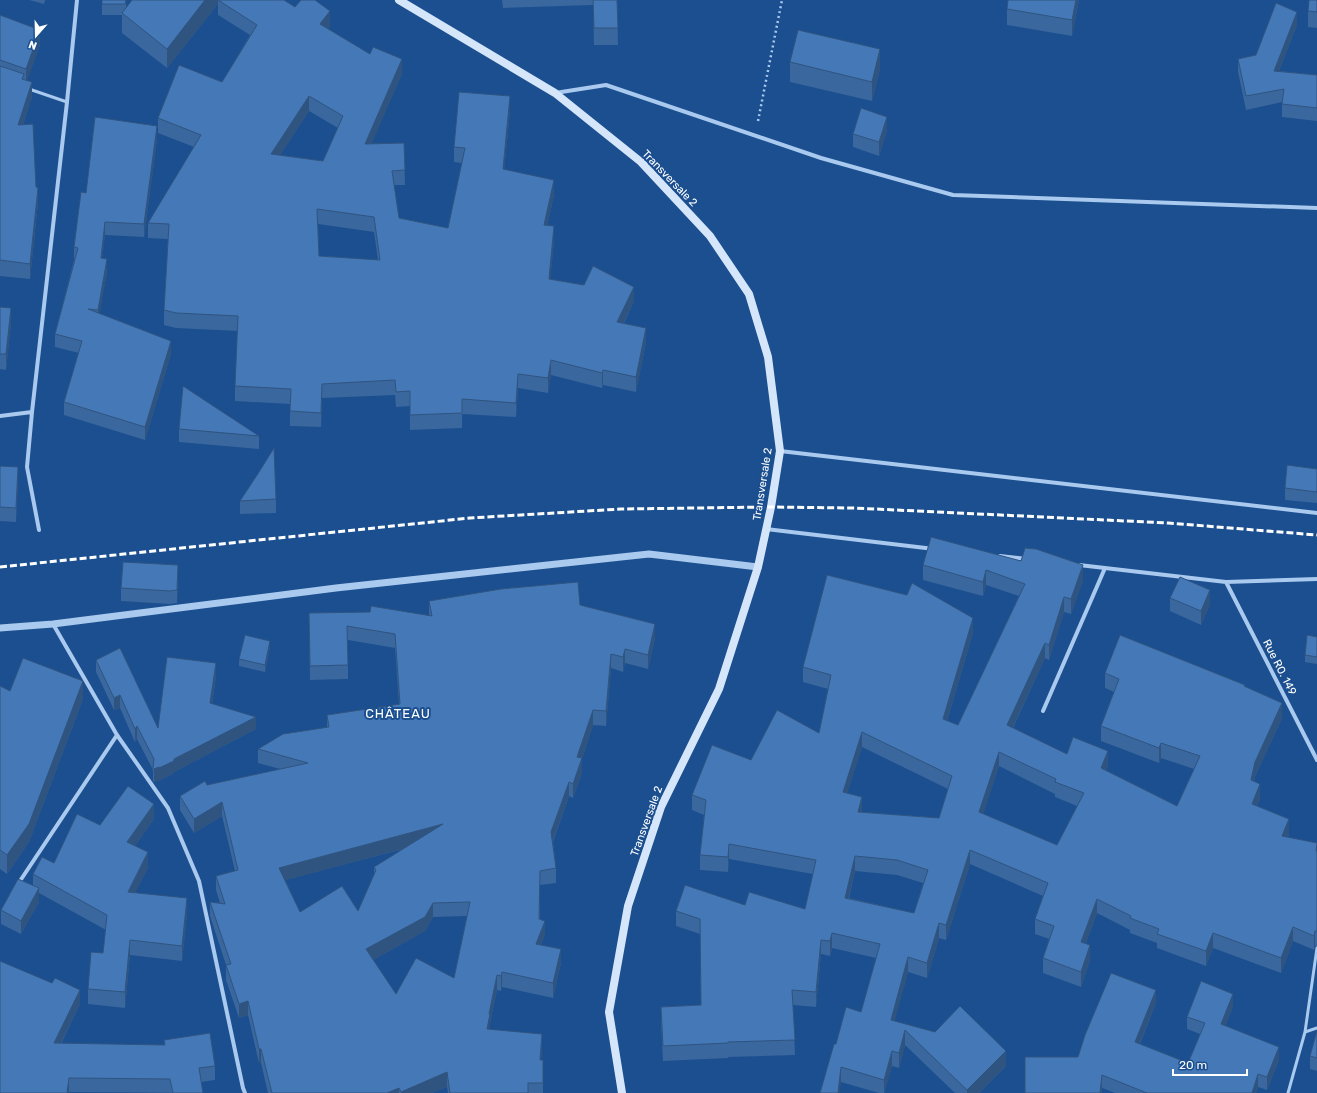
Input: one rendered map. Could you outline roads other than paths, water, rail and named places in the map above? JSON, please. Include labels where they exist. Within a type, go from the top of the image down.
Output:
[{"type":"main road","name":"Transversale 2","points":[[399,0],[555,93],[641,162],[710,236],[749,294],[768,357],[780,450],[770,507],[758,567],[719,689],[661,807],[628,906],[609,1012],[622,1093]]},
{"type":"street","points":[[39,530],[27,467],[77,0]]},
{"type":"street","points":[[555,93],[606,85],[821,158],[953,195],[1317,208]]},
{"type":"street","points":[[0,416],[32,412]]},
{"type":"street","points":[[780,450],[1317,513]]},
{"type":"street","points":[[765,529],[939,549]]},
{"type":"street","points":[[0,628],[53,624],[336,588],[649,554],[758,567]]},
{"type":"street","points":[[994,556],[1034,560]]},
{"type":"street","points":[[1074,564],[1226,582],[1317,579]]},
{"type":"street","points":[[1043,711],[1105,568]]},
{"type":"street","name":"Rue RO. 149","points":[[1226,582],[1317,760]]},
{"type":"street","points":[[53,624],[117,735],[168,808],[199,881],[245,1093]]},
{"type":"street","points":[[16,888],[117,735]]},
{"type":"lane","points":[[22,86],[67,102]]},
{"type":"lane","points":[[1288,1093],[1305,1032],[1317,948]]},
{"type":"lane","points":[[1305,1032],[1317,1028]]},
{"type":"railway","points":[[0,567],[470,518],[621,509],[771,507],[854,508],[1168,523],[1317,535]]},
{"type":"district","name":"CHÂTEAU","points":[[398,713]]}]
